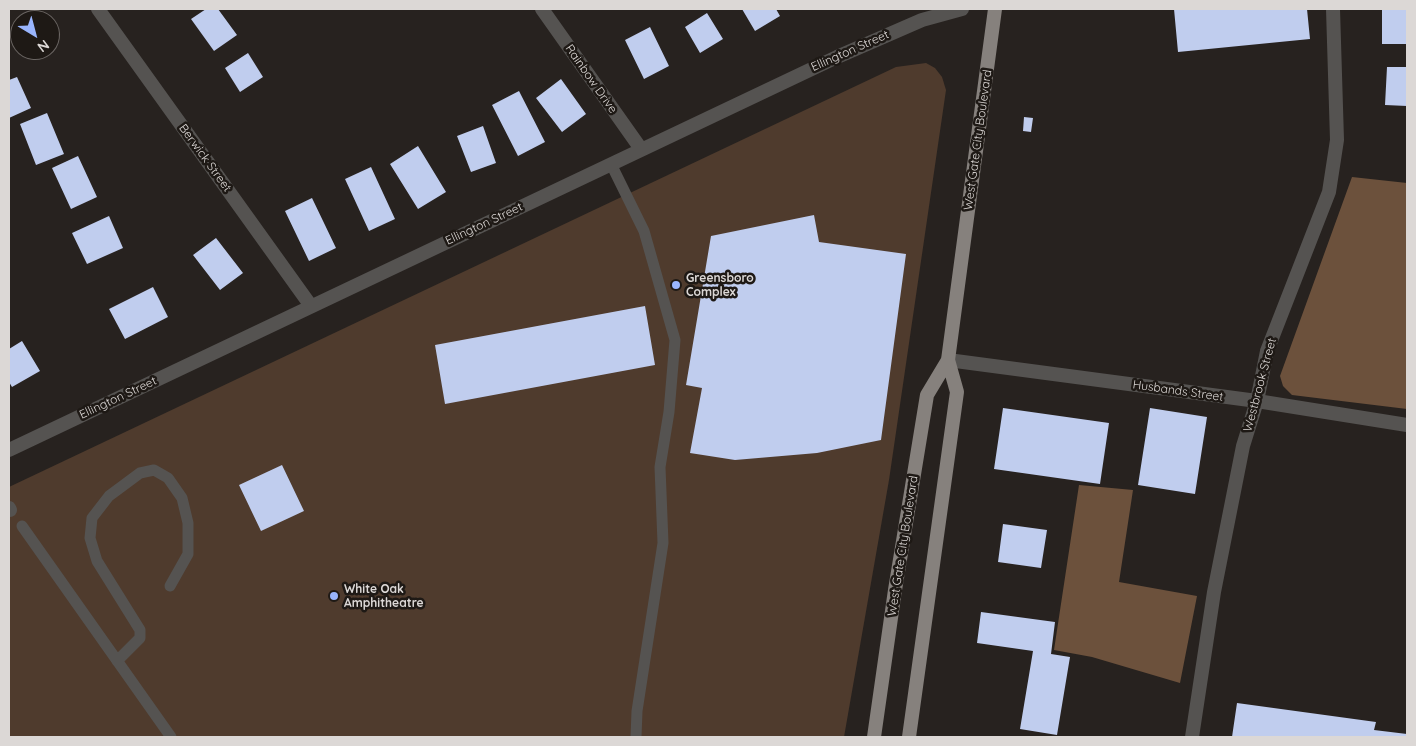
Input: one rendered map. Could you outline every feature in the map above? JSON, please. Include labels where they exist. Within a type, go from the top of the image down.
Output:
[{"type":"main road","name":"West Gate City Boulevard","points":[[909,737],[957,392],[948,360],[995,9]]},
{"type":"main road","name":"West Gate City Boulevard","points":[[874,737],[927,395],[948,360]]},
{"type":"street","name":"Berwick Street","points":[[98,9],[311,306]]},
{"type":"street","name":"Rainbow Drive","points":[[542,9],[641,149]]},
{"type":"street","name":"Ellington Street","points":[[9,450],[866,43],[922,20],[962,9]]},
{"type":"street","name":"Westbrook Street","points":[[1192,737],[1214,592],[1243,446],[1257,401],[1267,351],[1329,192],[1336,140],[1333,9]]},
{"type":"street","name":"Husbands Street","points":[[948,360],[1257,401],[1407,425]]},
{"type":"lane","points":[[611,164],[644,231],[674,340],[669,412],[660,467],[663,543],[637,711],[636,737]]},
{"type":"lane","points":[[118,661],[140,638],[140,630],[97,561],[90,538],[92,518],[109,496],[140,472],[154,470],[168,478],[182,498],[188,523],[188,554],[170,586]]},
{"type":"lane","points":[[22,526],[171,737]]},
{"type":"shaded area","name":"Greensboro Complex","points":[[926,63],[935,68],[942,77],[946,90],[889,480],[844,737],[9,737],[9,487],[896,67]]},
{"type":"shaded area","points":[[1352,177],[1407,183],[1407,409],[1292,395],[1283,386],[1280,376]]},
{"type":"shaded area","points":[[1079,485],[1133,490],[1119,582],[1197,596],[1180,683],[1092,657],[1054,650]]},
{"type":"building","points":[[206,9],[218,9],[237,35],[214,51],[191,19]]},
{"type":"building","points":[[742,9],[776,9],[780,16],[755,31]]},
{"type":"building","points":[[1174,9],[1307,9],[1310,39],[1178,52]]},
{"type":"building","points":[[1382,9],[1407,9],[1407,44],[1382,44]]},
{"type":"building","points":[[707,13],[723,39],[700,53],[685,27]]},
{"type":"building","points":[[650,27],[669,66],[644,79],[625,40]]},
{"type":"building","points":[[248,53],[263,77],[240,92],[225,68]]},
{"type":"building","points":[[1387,67],[1407,67],[1407,106],[1385,105]]},
{"type":"building","points":[[17,77],[31,108],[9,118],[9,80]]},
{"type":"building","points":[[561,79],[586,114],[562,132],[536,98]]},
{"type":"building","points":[[519,91],[545,142],[518,156],[492,105]]},
{"type":"building","points":[[47,113],[64,154],[36,165],[20,124]]},
{"type":"building","points":[[1024,117],[1033,118],[1031,132],[1023,131]]},
{"type":"building","points":[[483,126],[496,163],[471,172],[457,136]]},
{"type":"building","points":[[418,146],[446,192],[418,209],[390,164]]},
{"type":"building","points":[[78,156],[97,197],[71,209],[52,168]]},
{"type":"building","points":[[371,167],[395,219],[369,231],[345,179]]},
{"type":"building","points":[[312,198],[336,248],[309,261],[285,211]]},
{"type":"building","points":[[814,215],[819,242],[906,254],[881,440],[817,453],[735,460],[690,453],[702,388],[686,385],[711,236]]},
{"type":"building","points":[[109,216],[123,248],[87,264],[72,233]]},
{"type":"building","points":[[216,238],[243,273],[220,290],[193,255]]},
{"type":"building","points":[[153,287],[168,317],[125,339],[109,309]]},
{"type":"building","points":[[645,306],[655,365],[445,404],[435,345]]},
{"type":"building","points":[[22,341],[40,371],[12,387],[9,382],[9,349]]},
{"type":"building","points":[[1003,408],[1109,423],[1100,484],[994,469]]},
{"type":"building","points":[[1150,408],[1207,417],[1195,494],[1138,485]]},
{"type":"building","points":[[282,465],[304,511],[261,531],[239,485]]},
{"type":"building","points":[[1003,524],[1047,530],[1041,568],[998,562]]},
{"type":"building","points":[[981,612],[1055,622],[1051,654],[1070,657],[1057,735],[1020,729],[1033,651],[977,643]]},
{"type":"building","points":[[1237,703],[1376,722],[1374,730],[1407,734],[1407,737],[1232,737]]},
{"type":"place","name":"Greensboro Complex","points":[[676,285]]},
{"type":"place","name":"White Oak Amphitheatre","points":[[334,596]]}]
